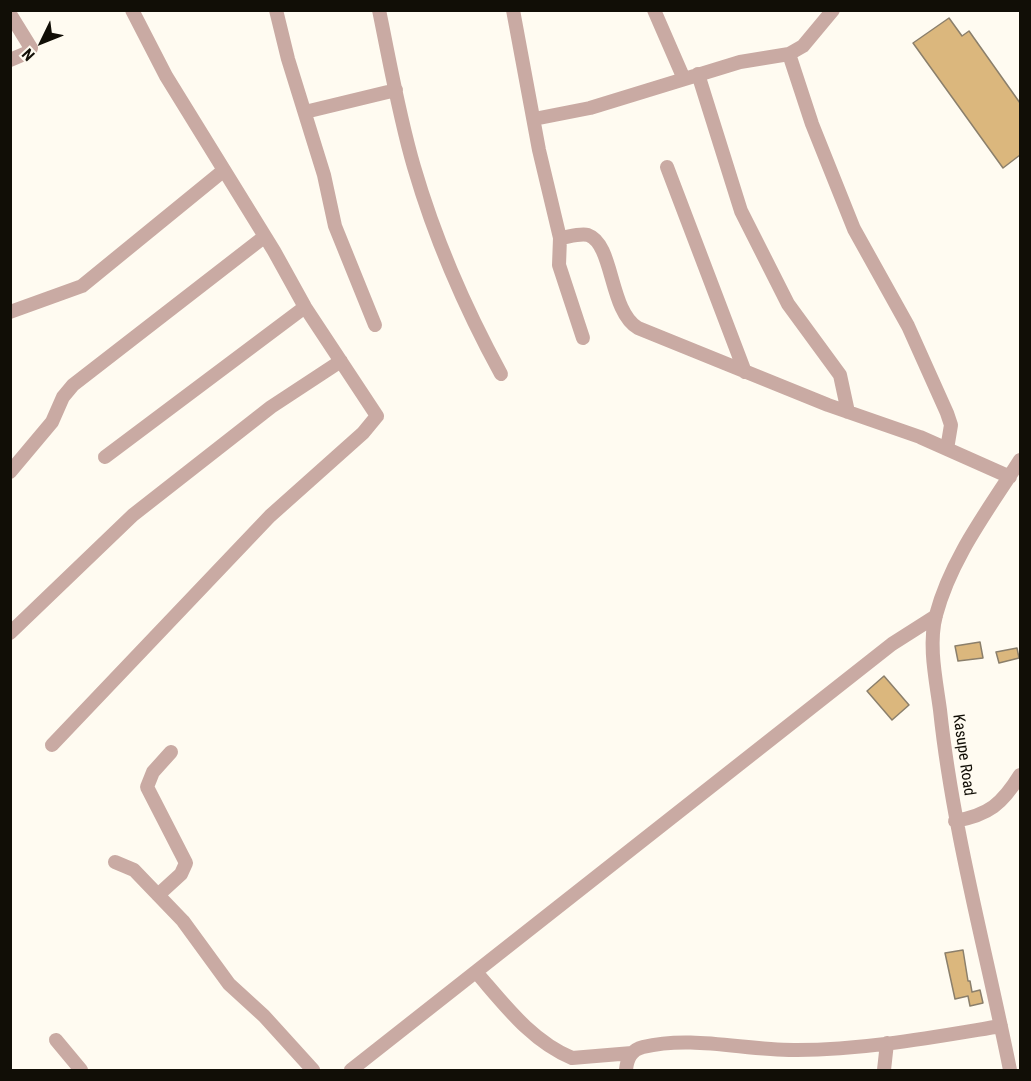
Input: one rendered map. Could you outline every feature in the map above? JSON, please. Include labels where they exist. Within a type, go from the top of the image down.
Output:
[{"type":"street","points":[[52,745],[262,524],[375,421],[376,412],[305,307],[166,76],[132,10]]},
{"type":"street","points":[[276,10],[324,175],[335,226],[375,325]]},
{"type":"street","points":[[379,10],[414,167],[433,226],[460,293],[501,374]]},
{"type":"street","points":[[513,10],[560,238],[559,266],[583,338]]},
{"type":"street","points":[[654,10],[684,79]]},
{"type":"street","points":[[534,119],[590,108],[740,62],[789,54],[803,46],[833,10]]},
{"type":"street","points":[[10,14],[31,48],[29,52],[10,60]]},
{"type":"street","points":[[789,54],[812,124],[854,229],[908,326],[947,413],[951,425],[947,449]]},
{"type":"street","points":[[698,74],[741,211],[788,304],[840,375],[848,412]]},
{"type":"street","points":[[304,112],[396,90]]},
{"type":"street","points":[[667,167],[745,372]]},
{"type":"street","points":[[10,312],[82,286],[223,171]]},
{"type":"street","points":[[560,238],[583,235],[592,238],[610,265],[616,295],[633,325],[745,372],[947,449],[1010,477]]},
{"type":"street","points":[[10,472],[52,422],[63,396],[74,385],[264,237]]},
{"type":"street","points":[[105,457],[305,307]]},
{"type":"street","points":[[10,633],[133,515],[271,407],[341,360]]},
{"type":"street","name":"Kasupe Road","points":[[1010,1071],[955,821],[934,656],[936,616],[964,549],[1020,460]]},
{"type":"street","points":[[351,1071],[892,644],[936,616]]},
{"type":"street","points":[[159,895],[181,874],[186,863],[147,788],[153,772],[171,752]]},
{"type":"street","points":[[955,821],[987,812],[1006,796],[1020,775]]},
{"type":"street","points":[[115,862],[134,870],[159,895],[183,921],[229,984],[264,1016],[313,1071]]},
{"type":"street","points":[[476,972],[536,1037],[564,1054],[572,1058],[632,1053]]},
{"type":"street","points":[[626,1071],[627,1059],[632,1053],[640,1048],[665,1044],[801,1050],[887,1043],[1001,1026]]},
{"type":"street","points":[[56,1040],[81,1071]]},
{"type":"street","points":[[884,1071],[887,1043]]},
{"type":"building","points":[[949,18],[962,36],[969,31],[1020,103],[1020,155],[1003,168],[913,43]]},
{"type":"building","points":[[980,642],[983,658],[958,661],[955,646]]},
{"type":"building","points":[[1017,648],[1019,658],[999,663],[996,652]]},
{"type":"building","points":[[884,676],[909,705],[892,720],[867,691]]},
{"type":"building","points":[[963,950],[972,992],[980,990],[983,1003],[970,1006],[968,996],[955,999],[945,953]]}]
